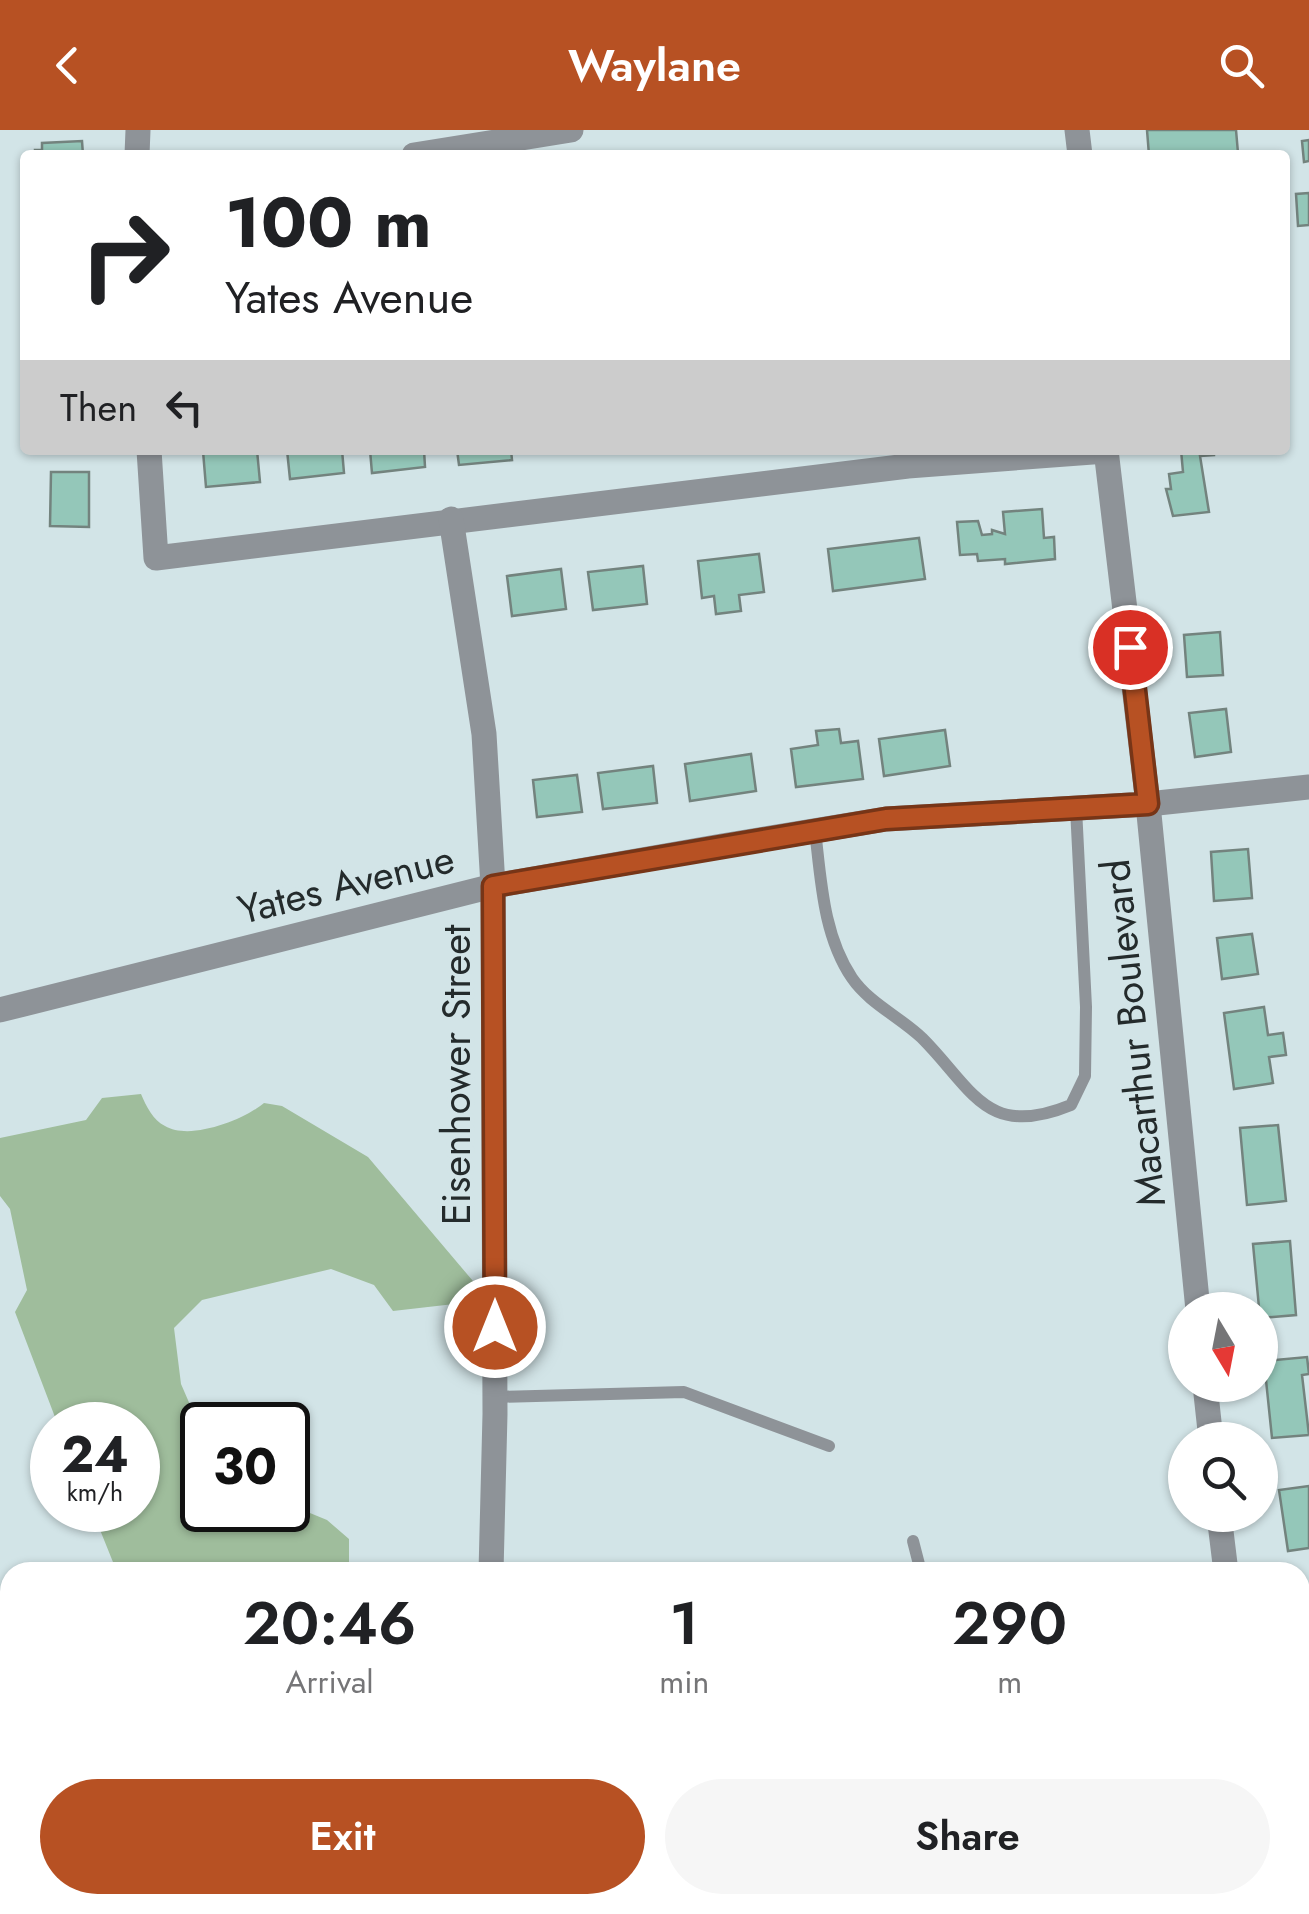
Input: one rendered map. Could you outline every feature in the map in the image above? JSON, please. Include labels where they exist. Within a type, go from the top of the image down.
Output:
[{"type":"street","points":[[445,150],[571,130]]},
{"type":"street","points":[[148,455],[156,558],[908,466],[1044,455]]},
{"type":"street","name":"Macarthur Boulevard","points":[[1107,455],[1148,804],[1196,1292]]},
{"type":"street","name":"Eisenhower Street","points":[[452,519],[484,734],[493,886],[496,1396],[491,1562]]},
{"type":"street","name":"Yates Avenue","points":[[0,1010],[493,886],[815,830],[886,819],[1148,804],[1309,786]]},
{"type":"street","points":[[1222,1532],[1225,1562]]},
{"type":"lane","points":[[815,830],[823,901],[852,978],[924,1040],[968,1094],[998,1112],[1039,1118],[1072,1104],[1085,1076],[1076,808]]},
{"type":"lane","points":[[496,1396],[684,1392],[828,1446]]},
{"type":"lane","points":[[913,1542],[918,1562]]},
{"type":"green space","points":[[141,1094],[150,1112],[176,1130],[202,1130],[230,1122],[264,1103],[282,1106],[368,1157],[489,1300],[393,1311],[374,1285],[331,1269],[202,1300],[174,1328],[181,1384],[189,1402],[180,1402],[180,1532],[310,1532],[310,1513],[327,1520],[349,1539],[349,1562],[113,1562],[101,1532],[160,1532],[160,1402],[49,1402],[15,1312],[27,1290],[10,1209],[0,1196],[0,1138],[86,1120],[102,1098]]},
{"type":"building","points":[[1147,130],[1236,130],[1238,150],[1149,150]]},
{"type":"building","points":[[1309,140],[1309,161],[1304,162],[1302,141]]},
{"type":"building","points":[[82,141],[83,150],[42,150],[42,143]]},
{"type":"building","points":[[1309,193],[1309,225],[1298,226],[1296,194]]},
{"type":"building","points":[[203,455],[257,455],[260,482],[206,487]]},
{"type":"building","points":[[288,455],[342,455],[344,473],[290,479]]},
{"type":"building","points":[[370,455],[424,455],[425,467],[372,473]]},
{"type":"building","points":[[458,455],[512,455],[512,460],[459,465]]},
{"type":"building","points":[[1181,455],[1214,455],[1200,456],[1209,512],[1173,516],[1166,489],[1171,489],[1169,474],[1183,472]]},
{"type":"building","points":[[51,472],[89,472],[89,527],[50,526]]},
{"type":"building","points":[[1042,509],[1044,538],[1054,537],[1055,559],[1005,564],[1005,559],[978,561],[977,554],[960,555],[957,522],[978,521],[982,535],[992,534],[992,530],[1005,534],[1003,512]]},
{"type":"building","points":[[919,538],[925,579],[833,591],[828,549]]},
{"type":"building","points":[[759,554],[764,592],[739,595],[741,611],[716,614],[714,596],[702,598],[698,561]]},
{"type":"building","points":[[643,566],[647,604],[593,610],[588,572]]},
{"type":"building","points":[[561,569],[566,609],[512,616],[507,576]]},
{"type":"building","points":[[1220,632],[1223,675],[1187,677],[1184,635]]},
{"type":"building","points":[[1226,709],[1231,752],[1195,757],[1189,713]]},
{"type":"building","points":[[839,729],[841,743],[858,741],[863,779],[796,787],[791,749],[818,745],[816,731]]},
{"type":"building","points":[[945,730],[950,766],[884,776],[879,739]]},
{"type":"building","points":[[751,754],[756,791],[690,801],[685,764]]},
{"type":"building","points":[[653,766],[657,803],[603,809],[598,773]]},
{"type":"building","points":[[577,775],[582,812],[537,817],[533,780]]},
{"type":"building","points":[[1248,849],[1252,898],[1214,901],[1211,852]]},
{"type":"building","points":[[1252,934],[1258,974],[1222,979],[1217,938]]},
{"type":"building","points":[[1264,1007],[1268,1035],[1283,1033],[1286,1055],[1269,1057],[1273,1083],[1234,1089],[1224,1013]]},
{"type":"building","points":[[1278,1125],[1286,1201],[1247,1205],[1240,1128]]},
{"type":"building","points":[[1290,1241],[1296,1315],[1278,1316],[1278,1292],[1258,1292],[1253,1244]]},
{"type":"building","points":[[1307,1357],[1309,1374],[1302,1375],[1309,1435],[1278,1438],[1278,1422],[1270,1422],[1268,1402],[1278,1402],[1278,1360]]},
{"type":"building","points":[[1309,1486],[1309,1548],[1288,1551],[1279,1490]]},
{"type":"route","points":[[495,1327],[493,886],[886,819],[1148,804],[1130,647]]}]
